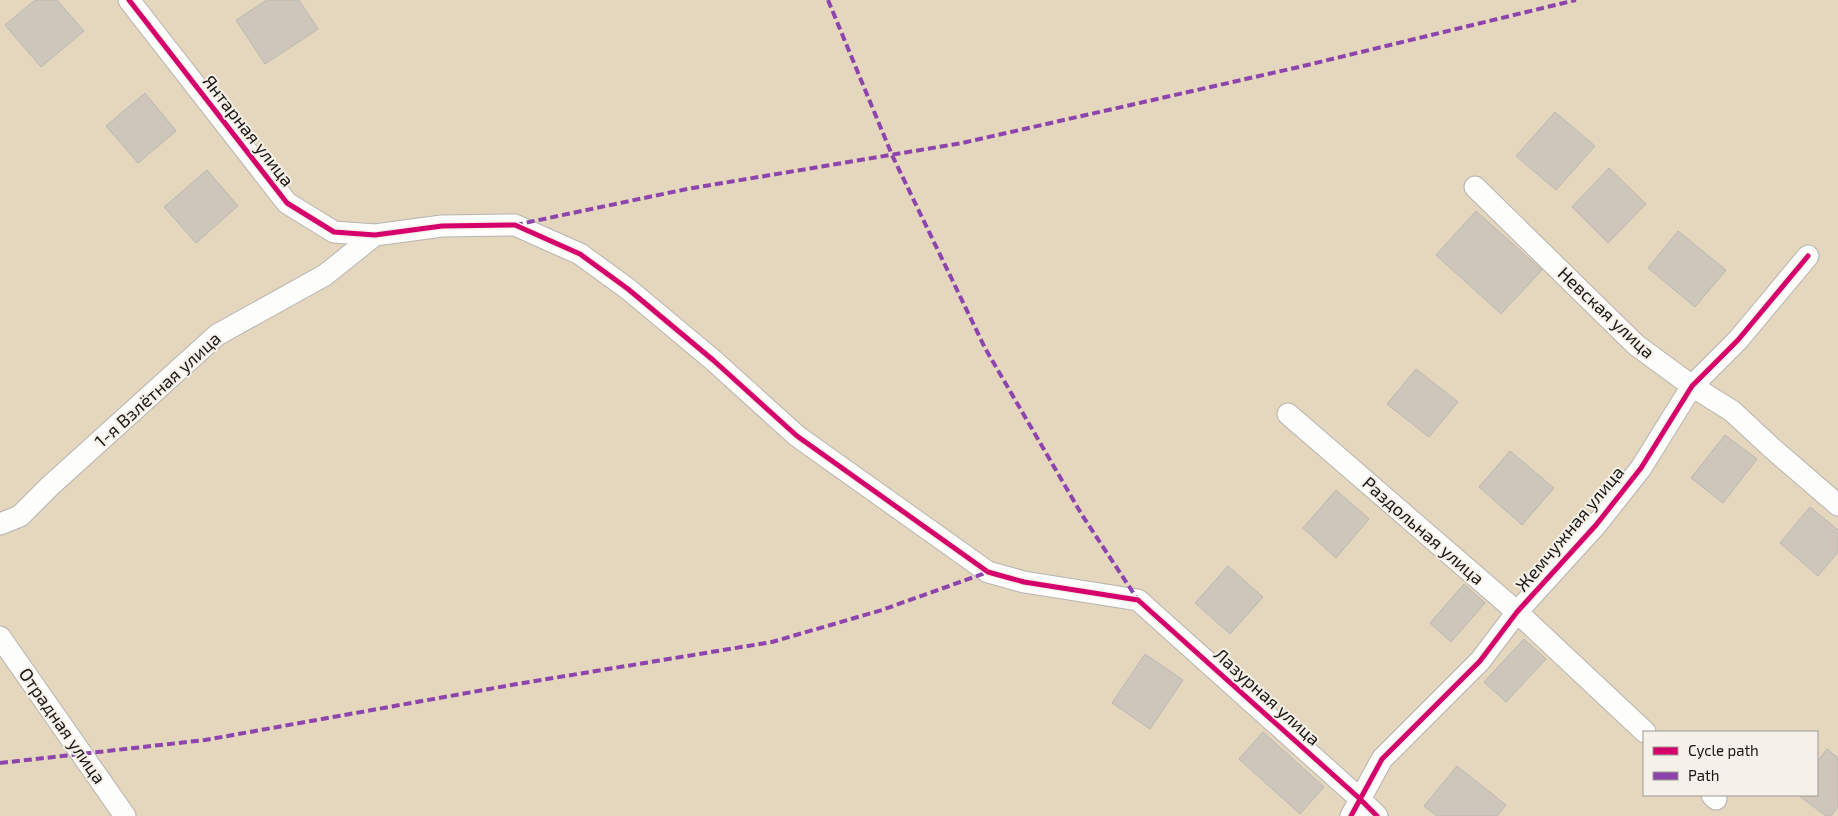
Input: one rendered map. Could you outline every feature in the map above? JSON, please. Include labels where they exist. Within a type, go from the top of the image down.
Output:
[{"type":"street","name":"Янтарная улица","points":[[129,0],[287,204],[334,232],[375,235],[442,226],[515,225],[580,254],[628,289],[706,354],[797,436],[988,572],[1024,582],[1138,600]]},
{"type":"street","name":"Невская улица","points":[[1475,187],[1636,345],[1692,386],[1732,411],[1838,505]]},
{"type":"street","name":"1-я Взлётная улица","points":[[0,524],[20,516],[50,486],[217,335],[325,275],[375,235]]},
{"type":"street","name":"Жемчужная улица","points":[[1355,807],[1382,759],[1480,661],[1517,612],[1602,518],[1640,468],[1692,386],[1738,340],[1808,256]]},
{"type":"street","name":"Раздольная улица","points":[[1288,414],[1517,612],[1644,731]]},
{"type":"street","name":"Лазурная улица","points":[[1138,600],[1355,807],[1377,816]]},
{"type":"street","name":"Отрадная улица","points":[[0,637],[124,816]]},
{"type":"shaded area","points":[[0,0],[1838,0],[1838,816],[0,816]]},
{"type":"building","points":[[35,0],[57,0],[84,31],[41,67],[5,25]]},
{"type":"building","points":[[267,0],[299,0],[318,29],[265,64],[236,20]]},
{"type":"building","points":[[145,93],[176,131],[138,163],[106,126]]},
{"type":"building","points":[[1555,112],[1595,146],[1556,190],[1516,156]]},
{"type":"building","points":[[1609,168],[1646,204],[1608,243],[1572,207]]},
{"type":"building","points":[[207,170],[238,206],[196,243],[164,207]]},
{"type":"building","points":[[1476,211],[1542,270],[1501,314],[1436,255]]},
{"type":"building","points":[[1678,231],[1726,270],[1695,307],[1648,268]]},
{"type":"building","points":[[1416,369],[1458,402],[1429,437],[1387,404]]},
{"type":"building","points":[[1725,435],[1757,459],[1723,503],[1691,478]]},
{"type":"building","points":[[1510,451],[1554,488],[1522,525],[1479,487]]},
{"type":"building","points":[[1336,490],[1369,519],[1336,558],[1303,528]]},
{"type":"building","points":[[1810,507],[1838,530],[1838,552],[1818,576],[1780,543]]},
{"type":"building","points":[[1228,566],[1263,597],[1230,634],[1195,603]]},
{"type":"building","points":[[1464,584],[1485,603],[1451,642],[1430,623]]},
{"type":"building","points":[[1524,639],[1546,659],[1506,702],[1484,682]]},
{"type":"building","points":[[1145,654],[1183,680],[1150,729],[1112,703]]},
{"type":"building","points":[[1263,732],[1324,787],[1300,814],[1239,759]]},
{"type":"building","points":[[1827,749],[1838,758],[1838,807],[1831,816],[1826,816],[1799,796],[1818,796],[1818,761]]},
{"type":"building","points":[[1457,766],[1506,805],[1497,816],[1437,816],[1424,806]]},
{"type":"marked path","points":[[828,0],[892,155],[985,348],[1082,515],[1138,600]]},
{"type":"marked path","points":[[515,225],[687,189],[962,143],[1299,67],[1576,0]]},
{"type":"marked path","points":[[0,763],[205,740],[517,684],[772,642],[882,610],[988,572]]},
{"type":"cycle path","points":[[129,0],[287,203],[334,232],[375,235],[442,226],[515,225],[580,254],[628,289],[713,360],[797,436],[988,572],[1024,582],[1138,600],[1377,816]]},
{"type":"cycle path","points":[[1351,816],[1382,759],[1480,661],[1517,612],[1596,525],[1641,468],[1692,386],[1738,340],[1808,256]]}]
